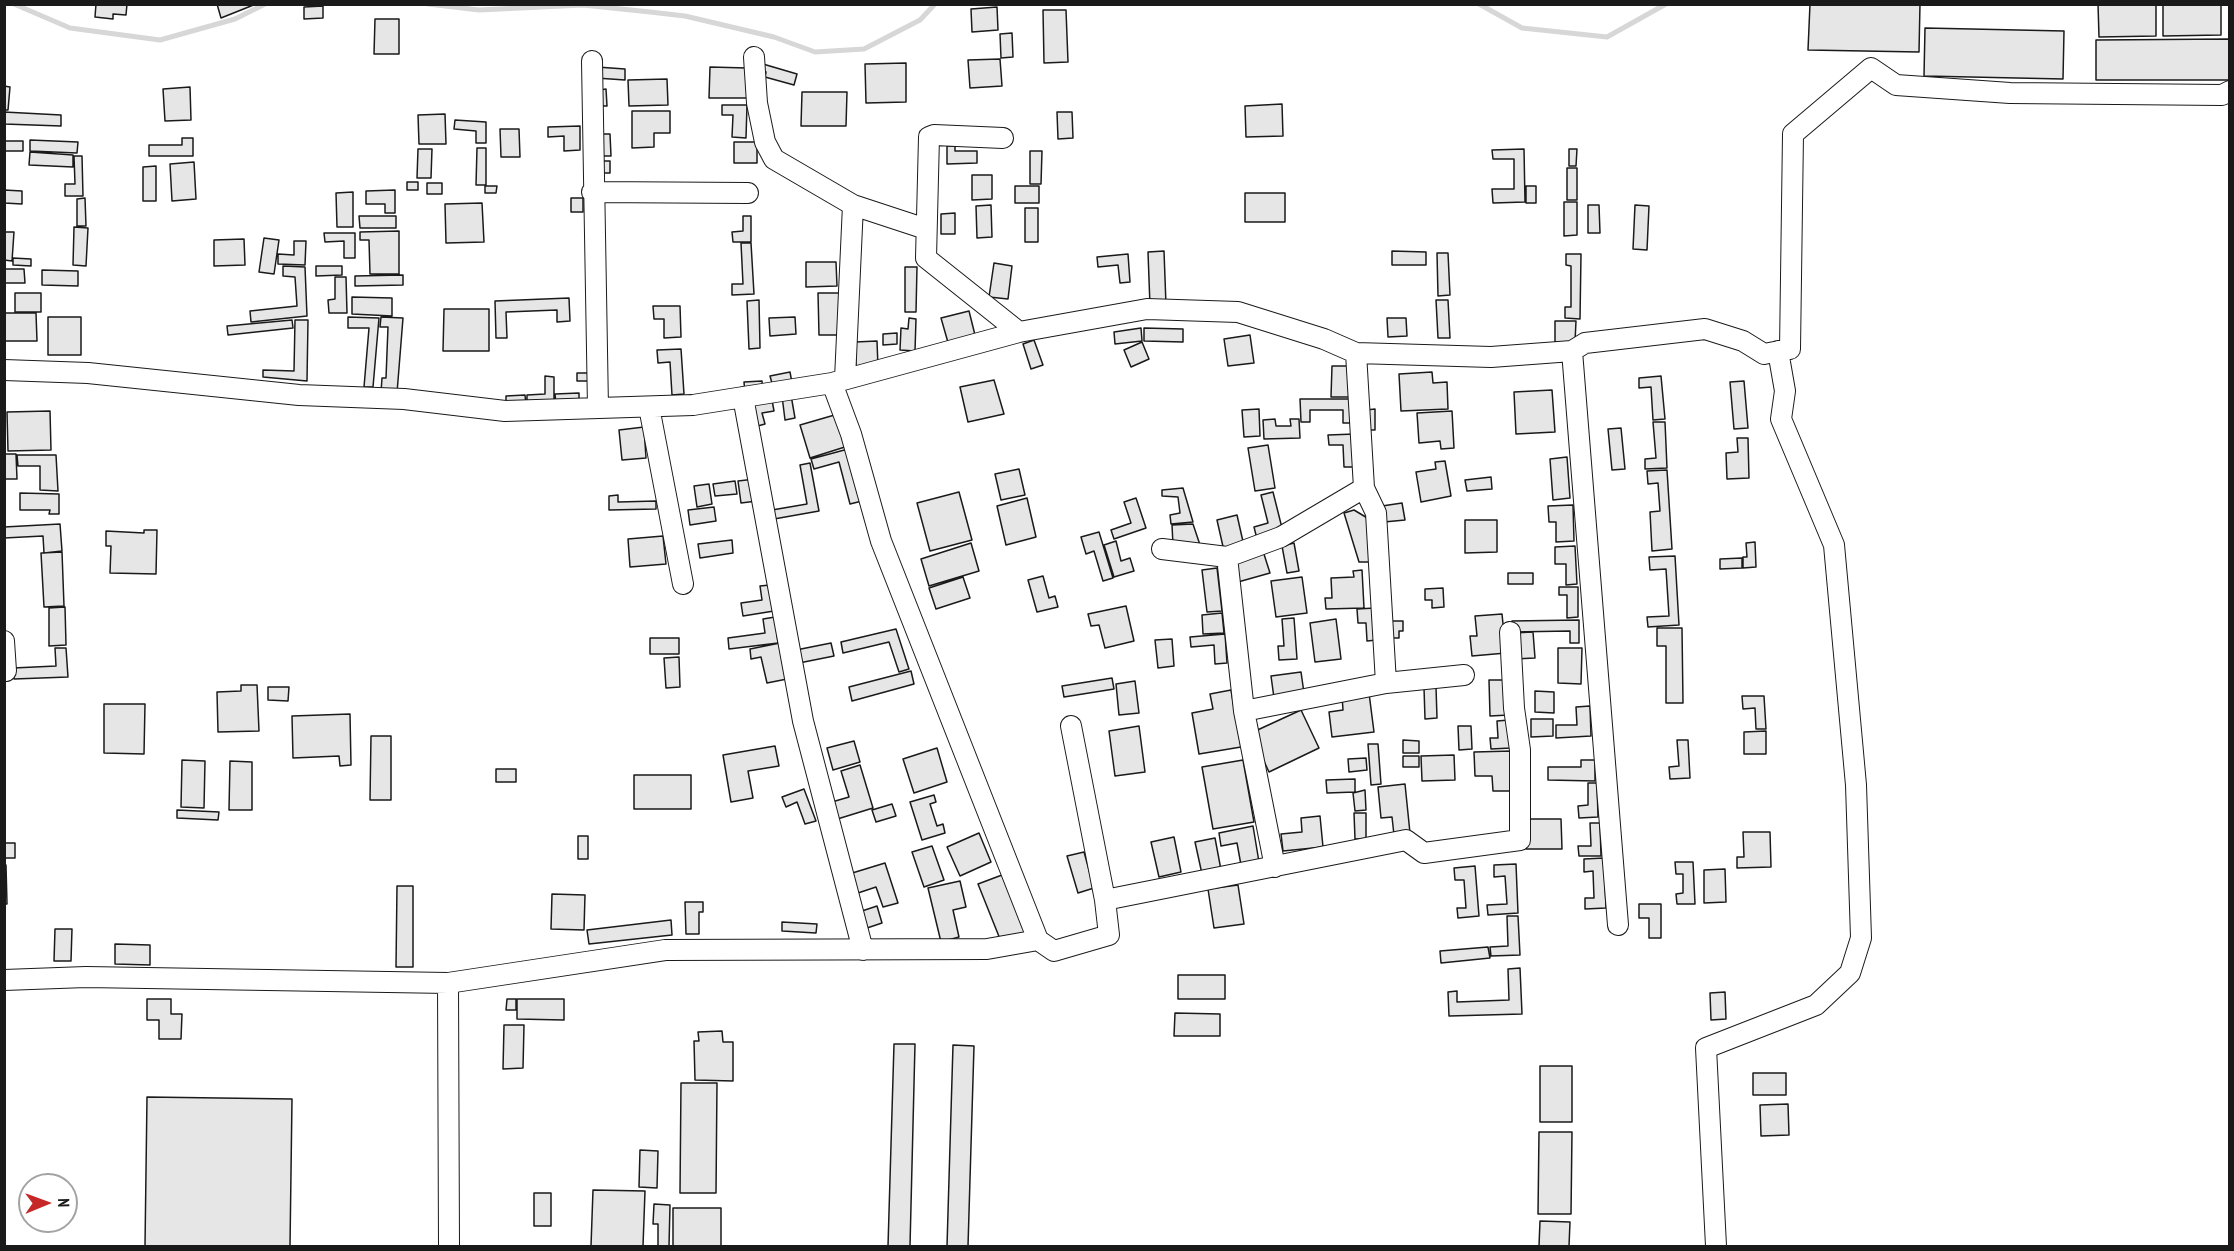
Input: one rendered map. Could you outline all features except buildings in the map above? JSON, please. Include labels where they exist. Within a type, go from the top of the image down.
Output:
[{"type":"street","points":[[754,57],[759,112],[765,142],[774,159],[853,205],[926,229]]},
{"type":"street","points":[[592,61],[592,192],[598,408]]},
{"type":"street","points":[[4,370],[88,373],[299,395],[404,399],[505,411],[693,405],[838,381],[1019,332],[1147,309],[1238,312],[1324,339],[1356,353],[1491,357],[1572,351],[1585,344],[1705,329],[1743,341],[1764,354],[1790,349],[1792,134],[1871,68],[1896,85],[2010,93],[2222,95],[2229,91]]},
{"type":"street","points":[[1003,138],[929,136],[926,258],[1019,332]]},
{"type":"street","points":[[592,192],[748,193]]},
{"type":"street","points":[[853,205],[838,381],[852,434],[881,541],[1038,940],[1054,951],[1109,935],[1105,900],[1071,726]]},
{"type":"street","points":[[1572,351],[1618,925]]},
{"type":"street","points":[[1716,1246],[1706,1048],[1816,1005],[1850,973],[1861,938],[1856,785],[1834,545],[1781,419],[1785,391],[1778,351]]},
{"type":"street","points":[[1356,353],[1364,488],[1376,513],[1386,683]]},
{"type":"street","points":[[742,397],[803,721],[863,950]]},
{"type":"street","points":[[649,407],[683,584]]},
{"type":"street","points":[[1162,549],[1227,557],[1281,537],[1364,488]]},
{"type":"street","points":[[1227,557],[1244,711],[1275,867]]},
{"type":"street","points":[[1105,900],[1406,840],[1424,853],[1520,840],[1520,750],[1514,708],[1510,632]]},
{"type":"street","points":[[4,641],[6,670]]},
{"type":"street","points":[[1244,711],[1386,683],[1464,675]]},
{"type":"street","points":[[4,980],[44,977],[448,982],[665,950],[987,949],[1038,940]]},
{"type":"street","points":[[448,982],[449,1246]]},
{"type":"waterway","points":[[14,4],[70,28],[160,40],[235,19],[265,4]]},
{"type":"waterway","points":[[428,4],[479,10],[583,5],[685,16],[774,37],[815,52],[864,49],[920,20],[935,4]]},
{"type":"waterway","points":[[1479,4],[1522,28],[1607,37],[1666,4]]}]
